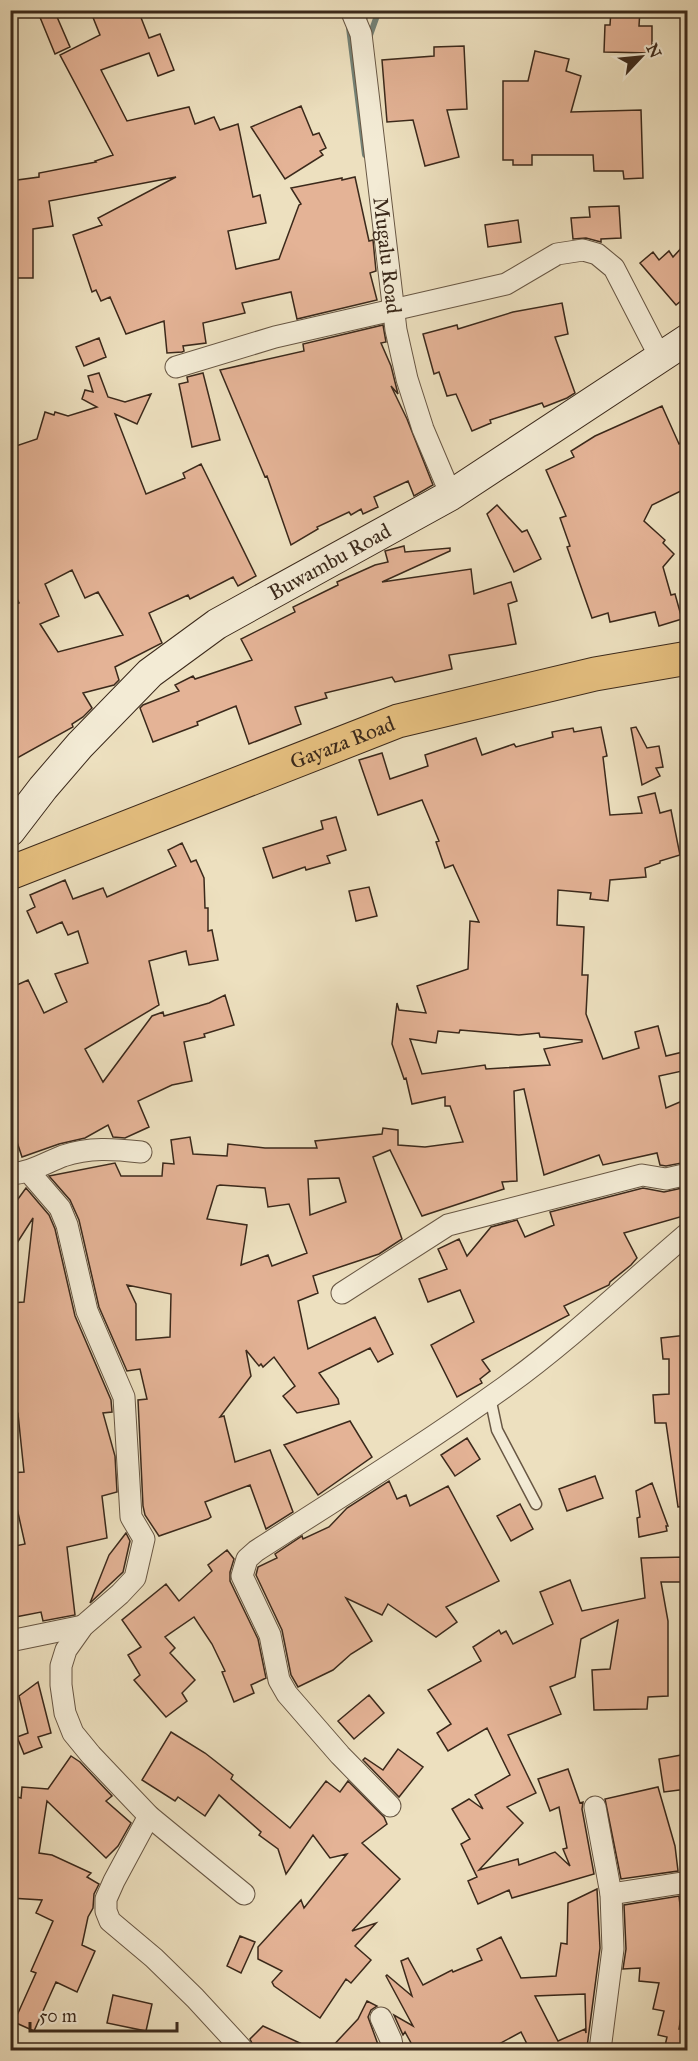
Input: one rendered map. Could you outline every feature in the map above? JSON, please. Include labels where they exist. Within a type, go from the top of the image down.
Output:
[{"type":"main road","name":"Gayaza Road","points":[[10,873],[398,721],[595,674],[687,658]]},
{"type":"street","name":"Mugalu Road","points":[[351,10],[361,34],[393,309],[407,379],[423,429],[451,495]]},
{"type":"street","points":[[361,34],[371,10]]},
{"type":"street","points":[[176,368],[275,337],[506,284],[557,254],[583,250],[597,254],[614,268],[660,357]]},
{"type":"street","name":"Buwambu Road","points":[[10,831],[80,745],[150,673],[217,624],[451,495],[687,339]]},
{"type":"street","points":[[141,1152],[107,1148],[84,1151],[20,1173],[60,1208],[68,1225],[87,1311],[124,1397],[131,1517],[144,1539],[135,1578],[83,1626],[66,1650],[61,1666],[61,1686],[65,1713],[73,1733],[91,1755],[149,1816],[244,1894]]},
{"type":"street","points":[[342,1293],[448,1225],[642,1175],[666,1179],[687,1174]]},
{"type":"street","points":[[390,1806],[340,1755],[287,1694],[279,1680],[270,1635],[242,1576],[247,1559],[490,1396],[564,1340],[687,1233]]},
{"type":"street","points":[[10,1641],[83,1626]]},
{"type":"street","points":[[595,1807],[611,1894],[613,1949],[600,2050]]},
{"type":"street","points":[[149,1816],[114,1881],[106,1899],[106,1911],[111,1921],[195,1998],[243,2050]]},
{"type":"street","points":[[611,1894],[687,1882]]},
{"type":"street","points":[[381,2018],[393,2050]]},
{"type":"lane","points":[[490,1396],[497,1430],[536,1504]]},
{"type":"building","points":[[37,10],[54,10],[70,47],[55,54]]},
{"type":"building","points":[[90,10],[138,10],[149,38],[160,34],[174,70],[158,76],[149,53],[101,70],[127,121],[189,107],[195,124],[214,117],[220,130],[238,124],[253,197],[260,195],[266,223],[228,231],[236,269],[279,259],[301,204],[291,188],[355,177],[369,241],[373,240],[376,271],[370,273],[377,300],[297,319],[291,292],[242,303],[245,313],[203,323],[206,343],[183,346],[184,351],[182,352],[167,353],[164,321],[126,334],[110,297],[101,301],[96,290],[92,292],[73,235],[102,225],[98,218],[176,177],[49,201],[53,226],[33,229],[33,278],[10,278],[10,181],[39,177],[39,173],[96,162],[113,155],[60,55],[100,35]]},
{"type":"building","points":[[611,10],[640,10],[639,26],[652,26],[652,53],[604,52],[605,25],[610,25]]},
{"type":"building","points":[[464,46],[467,109],[447,110],[459,157],[425,166],[413,120],[387,122],[382,60],[434,56],[434,47]]},
{"type":"building","points":[[535,51],[569,59],[566,71],[581,76],[571,112],[641,110],[643,178],[624,179],[623,171],[594,171],[593,155],[532,155],[532,165],[513,165],[513,160],[503,160],[503,81],[528,81]]},
{"type":"building","points":[[301,106],[313,135],[319,133],[326,148],[320,151],[323,155],[285,179],[251,127]]},
{"type":"building","points":[[619,206],[621,238],[601,239],[601,242],[586,238],[573,239],[571,218],[590,217],[589,207]]},
{"type":"building","points":[[518,220],[521,242],[488,247],[485,225]]},
{"type":"building","points":[[687,242],[687,296],[676,305],[640,263],[653,252],[659,260],[669,251],[673,257]]},
{"type":"building","points":[[562,303],[568,334],[555,337],[575,393],[544,407],[542,403],[490,420],[491,423],[472,431],[456,394],[447,396],[439,372],[434,374],[423,334],[457,325],[458,329],[513,312]]},
{"type":"building","points":[[383,325],[386,342],[381,343],[391,366],[398,394],[391,386],[407,419],[433,485],[414,496],[408,481],[374,497],[378,507],[363,514],[361,509],[351,515],[349,512],[317,527],[318,529],[291,545],[267,476],[265,477],[220,370],[304,351],[303,344]]},
{"type":"building","points":[[99,338],[106,357],[84,366],[76,347]]},
{"type":"building","points":[[99,373],[108,397],[125,402],[151,394],[137,424],[115,414],[146,494],[185,478],[183,473],[201,464],[256,576],[238,586],[233,577],[190,599],[188,595],[149,613],[162,643],[115,667],[119,680],[114,685],[83,693],[92,708],[72,724],[73,727],[10,762],[10,607],[19,603],[10,584],[10,448],[37,439],[45,412],[68,416],[97,407],[82,399],[85,390],[93,392],[88,376]],"holes":[[[72,570],[85,598],[98,592],[123,635],[58,652],[40,624],[59,616],[45,584]]]},
{"type":"building","points":[[203,373],[220,440],[192,447],[179,384],[188,382],[187,377]]},
{"type":"building","points":[[662,406],[679,444],[687,439],[687,467],[682,471],[687,488],[652,505],[644,521],[665,540],[663,543],[674,554],[663,567],[671,595],[675,594],[682,619],[659,626],[655,612],[610,622],[608,613],[592,618],[567,547],[570,546],[560,518],[566,516],[546,470],[574,457],[571,451],[595,436]]},
{"type":"building","points":[[497,505],[522,532],[527,530],[541,559],[514,572],[487,514]]},
{"type":"building","points":[[404,546],[405,552],[450,548],[450,551],[382,582],[471,569],[474,594],[511,582],[517,601],[508,604],[516,644],[449,655],[452,669],[395,682],[392,677],[325,693],[327,698],[295,707],[301,724],[249,744],[236,706],[197,722],[198,725],[153,742],[140,708],[143,705],[179,691],[175,685],[193,676],[195,679],[252,660],[241,639],[295,612],[293,607],[338,585],[337,582],[375,565],[388,562],[385,551]]},
{"type":"building","points":[[601,727],[607,756],[603,757],[610,815],[642,813],[638,797],[655,793],[660,813],[671,810],[680,855],[645,868],[646,877],[610,880],[608,901],[590,899],[591,893],[558,890],[557,925],[584,927],[582,975],[588,975],[586,1014],[603,1059],[639,1048],[635,1032],[658,1026],[666,1056],[687,1051],[687,1070],[659,1076],[666,1108],[687,1099],[687,1162],[660,1165],[657,1153],[603,1165],[599,1155],[544,1175],[524,1089],[514,1091],[517,1181],[502,1182],[504,1189],[422,1216],[390,1150],[373,1157],[402,1239],[379,1254],[313,1276],[318,1293],[298,1301],[308,1349],[375,1317],[393,1354],[378,1362],[370,1348],[319,1373],[338,1399],[339,1404],[297,1413],[283,1396],[295,1386],[274,1357],[263,1367],[261,1364],[259,1366],[246,1350],[251,1376],[220,1417],[224,1416],[235,1462],[270,1450],[293,1512],[266,1529],[250,1485],[205,1502],[211,1517],[208,1519],[159,1536],[145,1515],[143,1506],[138,1400],[147,1399],[140,1369],[127,1371],[99,1307],[79,1220],[70,1200],[49,1176],[115,1163],[121,1176],[162,1176],[163,1163],[174,1164],[171,1140],[190,1137],[193,1154],[227,1156],[228,1144],[265,1148],[317,1148],[315,1141],[382,1134],[383,1128],[398,1130],[398,1145],[425,1147],[463,1142],[450,1106],[445,1106],[445,1097],[412,1104],[406,1078],[404,1079],[392,1044],[397,1003],[399,1010],[426,1013],[417,986],[468,969],[470,921],[479,922],[453,865],[445,868],[436,842],[439,841],[422,800],[378,815],[359,760],[382,753],[390,779],[428,766],[425,755],[476,738],[482,755],[514,744],[516,747],[553,737],[552,732],[573,728],[574,732]],"holes":[[[460,1030],[519,1035],[539,1033],[540,1037],[582,1040],[582,1042],[544,1049],[550,1065],[486,1069],[485,1065],[422,1074],[410,1039],[436,1043],[438,1031],[459,1033]],[[339,1178],[346,1202],[310,1215],[308,1179]],[[217,1186],[265,1188],[268,1207],[289,1204],[307,1253],[272,1266],[268,1255],[241,1265],[247,1225],[207,1219]],[[127,1285],[171,1294],[170,1337],[136,1340],[136,1304]]]},
{"type":"building","points":[[636,727],[647,748],[659,746],[663,767],[656,768],[660,776],[642,785],[631,728]]},
{"type":"building","points":[[336,817],[346,850],[327,856],[330,863],[306,870],[305,867],[273,878],[263,848],[323,829],[321,821]]},
{"type":"building","points":[[182,843],[191,862],[196,860],[204,878],[208,931],[212,930],[218,960],[189,965],[186,951],[149,961],[159,1005],[85,1049],[103,1082],[152,1016],[163,1012],[164,1016],[209,1003],[225,995],[234,1025],[204,1034],[205,1037],[184,1042],[192,1081],[172,1085],[138,1101],[149,1127],[125,1138],[113,1137],[108,1125],[85,1138],[22,1157],[10,1121],[10,988],[28,980],[44,1013],[67,1002],[55,974],[88,963],[78,931],[68,935],[62,922],[37,933],[27,911],[35,907],[30,895],[65,880],[73,899],[103,888],[107,897],[176,866],[168,850]]},
{"type":"building","points":[[369,887],[377,916],[356,921],[349,891]]},
{"type":"building","points":[[687,1187],[687,1215],[624,1233],[637,1258],[631,1265],[609,1285],[564,1306],[569,1315],[482,1360],[490,1371],[480,1379],[482,1383],[457,1397],[431,1345],[474,1322],[460,1290],[428,1302],[419,1279],[447,1269],[438,1249],[459,1239],[467,1256],[491,1227],[517,1220],[525,1237],[554,1225],[550,1212],[643,1188],[664,1192]]},
{"type":"building","points":[[26,1188],[49,1215],[55,1229],[75,1316],[111,1400],[112,1412],[103,1413],[115,1456],[117,1492],[102,1496],[107,1538],[67,1547],[75,1615],[43,1621],[41,1612],[10,1618],[10,1547],[25,1544],[10,1477],[10,1473],[24,1472],[18,1414],[10,1423],[10,1303],[24,1302],[33,1218],[10,1254],[10,1210]]},
{"type":"building","points":[[687,1335],[687,1506],[678,1507],[666,1423],[655,1423],[653,1395],[669,1394],[669,1359],[663,1359],[661,1338]]},
{"type":"building","points":[[350,1421],[372,1457],[318,1495],[284,1445]]},
{"type":"building","points":[[467,1438],[480,1459],[455,1476],[441,1455]]},
{"type":"building","points":[[595,1476],[603,1498],[567,1511],[559,1489]]},
{"type":"building","points":[[389,1481],[397,1499],[406,1495],[410,1506],[448,1486],[499,1581],[446,1607],[457,1622],[436,1637],[388,1604],[382,1615],[346,1598],[372,1641],[351,1654],[333,1670],[298,1687],[291,1675],[282,1630],[256,1575],[258,1567],[277,1558],[275,1554],[302,1536],[303,1539],[329,1527],[347,1508]]},
{"type":"building","points":[[652,1483],[668,1526],[666,1526],[667,1531],[639,1537],[637,1518],[640,1517],[636,1491]]},
{"type":"building","points":[[520,1504],[533,1529],[511,1541],[497,1516]]},
{"type":"building","points":[[126,1533],[130,1541],[123,1572],[90,1603],[109,1555]]},
{"type":"building","points":[[227,1550],[234,1559],[230,1581],[258,1639],[266,1678],[251,1685],[254,1693],[234,1702],[222,1672],[225,1671],[212,1644],[194,1617],[165,1637],[175,1648],[170,1653],[195,1680],[182,1693],[187,1701],[166,1717],[134,1680],[140,1675],[128,1655],[141,1647],[122,1620],[166,1584],[179,1601],[212,1571],[208,1565]]},
{"type":"building","points":[[687,1557],[687,1582],[661,1582],[668,1621],[668,1696],[648,1697],[647,1709],[594,1710],[592,1670],[610,1669],[618,1620],[581,1639],[575,1677],[550,1687],[561,1714],[508,1735],[536,1793],[507,1807],[523,1823],[479,1870],[518,1859],[519,1865],[555,1852],[570,1866],[563,1849],[567,1848],[559,1807],[550,1811],[538,1779],[568,1769],[580,1803],[583,1802],[582,1809],[594,1874],[512,1898],[509,1890],[478,1904],[468,1881],[477,1877],[461,1844],[470,1839],[452,1809],[469,1799],[483,1809],[475,1795],[510,1775],[487,1728],[448,1751],[437,1733],[451,1724],[428,1690],[481,1661],[473,1647],[499,1630],[501,1634],[506,1631],[513,1644],[553,1624],[540,1592],[570,1580],[582,1611],[645,1598],[641,1558]]},
{"type":"building","points":[[38,1682],[51,1733],[38,1737],[42,1747],[24,1754],[17,1737],[28,1733],[19,1696]]},
{"type":"building","points":[[369,1695],[384,1713],[354,1739],[338,1721]]},
{"type":"building","points":[[171,1732],[205,1753],[233,1775],[231,1779],[290,1828],[326,1781],[340,1792],[348,1781],[384,1817],[387,1824],[362,1843],[400,1879],[352,1931],[376,1923],[355,1946],[371,1960],[351,1983],[346,1979],[320,2018],[274,1986],[272,1982],[282,1971],[258,1959],[258,1947],[301,1900],[304,1908],[347,1854],[330,1858],[313,1835],[286,1874],[278,1849],[259,1835],[261,1832],[219,1795],[205,1816],[178,1797],[175,1801],[142,1780]]},
{"type":"building","points":[[398,1749],[423,1767],[399,1797],[363,1760],[365,1758],[383,1770]]},
{"type":"building","points":[[687,1754],[687,1789],[664,1792],[659,1759]]},
{"type":"building","points":[[71,1756],[80,1762],[112,1796],[106,1801],[131,1823],[118,1846],[106,1858],[47,1801],[39,1853],[52,1855],[91,1873],[87,1877],[99,1884],[94,1894],[93,1908],[88,1917],[82,1945],[95,1951],[77,1992],[56,1982],[34,2031],[14,2022],[36,1973],[31,1971],[53,1921],[36,1913],[42,1900],[10,1898],[10,1795],[21,1798],[22,1787],[48,1789]]},
{"type":"building","points":[[658,1787],[675,1846],[678,1871],[621,1879],[605,1799]]},
{"type":"building","points":[[597,1889],[600,1948],[587,2047],[581,2050],[530,2050],[521,2032],[488,2050],[415,2050],[405,2032],[403,2035],[394,2015],[413,2026],[386,1976],[412,1996],[401,1961],[408,1958],[423,1985],[452,1970],[453,1972],[482,1960],[477,1949],[501,1937],[521,1978],[556,1976],[561,1943],[567,1944],[568,1903]],"holes":[[[585,1994],[586,2033],[585,2029],[558,2041],[535,1996]]]},
{"type":"building","points":[[679,1896],[682,1922],[687,1921],[687,1981],[679,2029],[687,2029],[687,2050],[664,2050],[667,2037],[658,2035],[664,2011],[653,2009],[659,1983],[639,1981],[640,1968],[623,1969],[626,1949],[624,1905]]},
{"type":"building","points":[[240,1936],[255,1942],[241,1973],[227,1966]]},
{"type":"building","points":[[113,1995],[152,2004],[146,2031],[107,2023]]},
{"type":"building","points":[[367,2001],[377,2006],[371,2010],[368,2017],[380,2050],[329,2050],[358,2019]]},
{"type":"building","points":[[263,2026],[315,2050],[255,2050],[250,2039]]},
{"type":"waterway","points":[[363,22],[368,10]]},
{"type":"waterway","points":[[369,38],[379,10]]},
{"type":"waterway","points":[[349,28],[365,155]]}]
